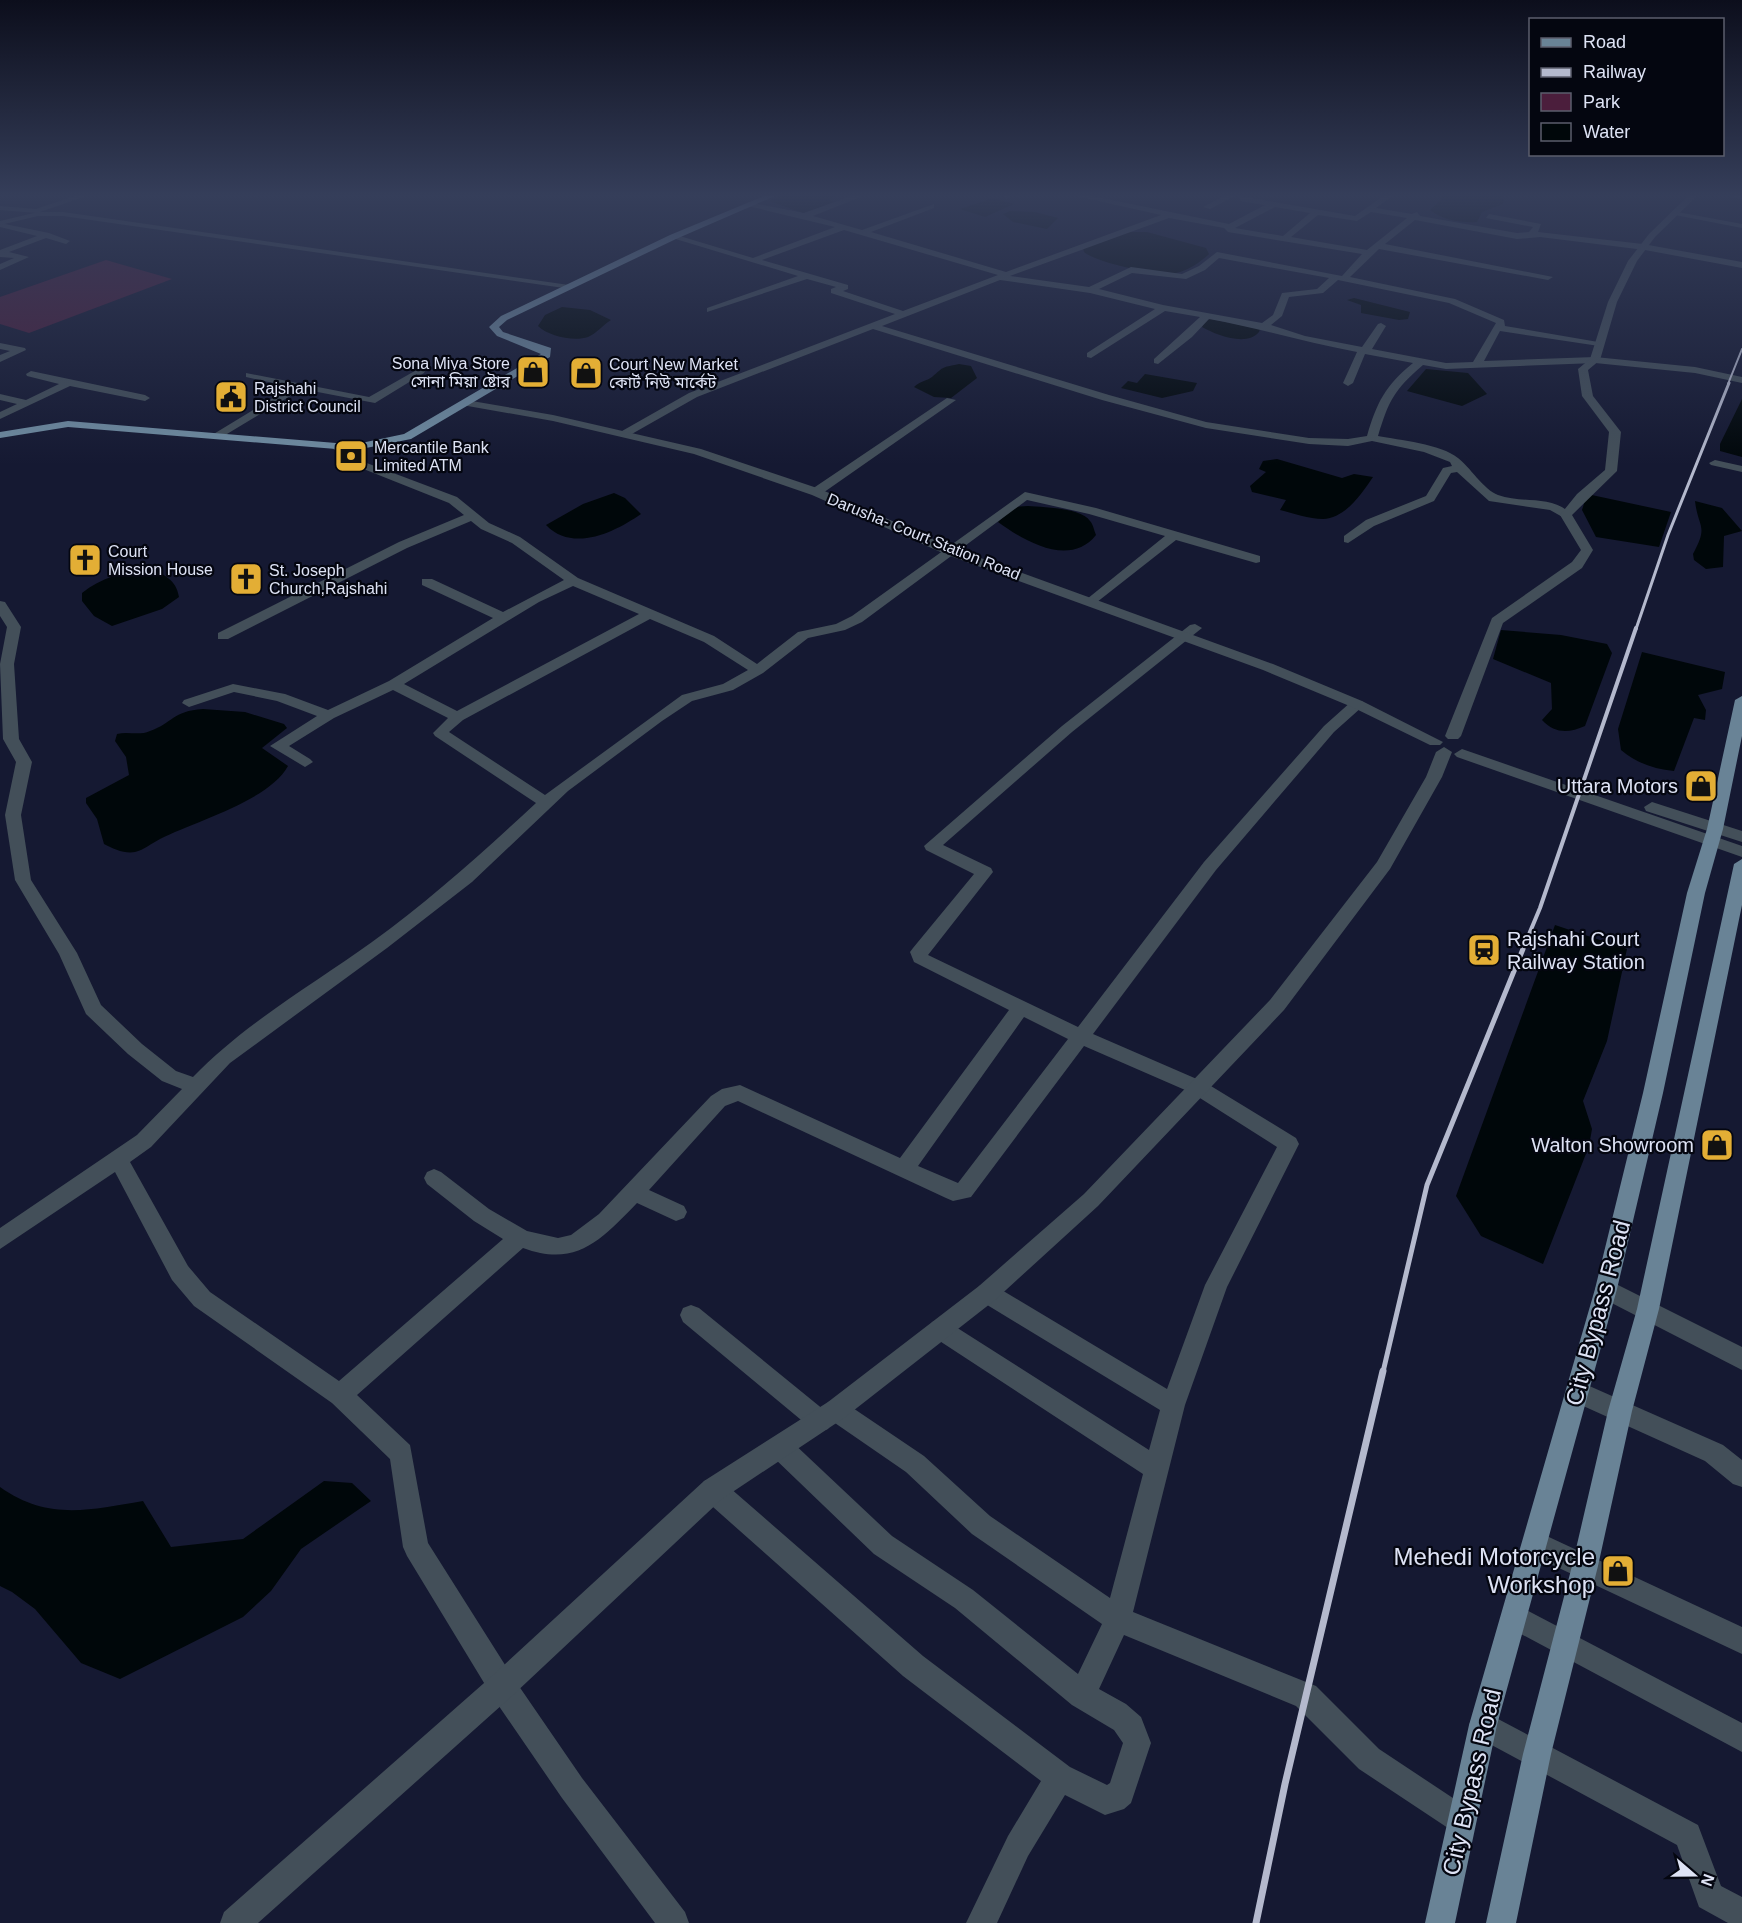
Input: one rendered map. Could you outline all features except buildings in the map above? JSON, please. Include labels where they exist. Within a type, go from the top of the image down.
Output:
[{"type":"highway","points":[[0,436],[68,424],[336,446],[366,445],[407,437],[546,355],[547,350],[500,334],[494,327],[504,318],[568,286]]},
{"type":"main road","name":"City Bypass Road","points":[[1440,1923],[1483,1725],[1536,1544],[1606,1289],[1653,1093],[1696,893],[1713,835],[1742,700]]},
{"type":"main road","points":[[1501,1923],[1517,1838],[1537,1754],[1585,1566],[1620,1411],[1648,1309],[1742,864]]},
{"type":"street","points":[[710,310],[779,286]]},
{"type":"street","points":[[840,286],[845,287],[834,291],[906,315]]},
{"type":"street","points":[[631,430],[693,395],[978,286]]},
{"type":"street","points":[[1063,286],[1163,308],[1264,326],[1303,339],[1446,366],[1595,360],[1695,370],[1742,380]]},
{"type":"street","points":[[1090,290],[1099,286]]},
{"type":"street","points":[[1264,326],[1277,316],[1285,295],[1320,291],[1328,286]]},
{"type":"street","points":[[1355,295],[1365,286]]},
{"type":"street","points":[[1376,286],[1456,302],[1486,313],[1501,322],[1484,346],[1483,357],[1476,365]]},
{"type":"street","points":[[1566,515],[1581,497],[1611,471],[1615,432],[1595,411],[1586,396],[1582,380],[1583,369],[1595,360],[1619,286]]},
{"type":"street","points":[[1091,355],[1163,308]]},
{"type":"street","points":[[1158,362],[1189,335],[1206,316]]},
{"type":"street","points":[[1348,383],[1356,360],[1381,326]]},
{"type":"street","points":[[1499,326],[1599,343]]},
{"type":"street","points":[[235,1923],[327,1844],[502,1686],[713,1490],[781,1448],[828,1415],[987,1293],[1091,1200],[1277,1005],[1384,865],[1451,744],[1497,621],[1577,565],[1587,550],[1566,515],[1542,505],[1493,498],[1459,468],[1454,460],[1427,449],[1372,438],[1354,444],[1284,440],[1252,434],[1121,404],[1039,377],[946,352],[873,327]]},
{"type":"street","points":[[0,346],[21,350],[0,359]]},
{"type":"street","points":[[1372,438],[1383,401],[1400,379],[1421,361]]},
{"type":"street","points":[[250,375],[371,401],[420,372]]},
{"type":"street","points":[[32,374],[145,398]]},
{"type":"street","points":[[1,415],[69,383]]},
{"type":"street","points":[[218,435],[302,386]]},
{"type":"street","name":"Darusha- Court Station Road","points":[[480,393],[631,430],[821,489],[954,547],[1309,673],[1451,744]]},
{"type":"street","points":[[0,397],[27,403]]},
{"type":"street","points":[[821,489],[951,400]]},
{"type":"street","name":"Darusha- Court Station Road","points":[[466,403],[631,430]]},
{"type":"street","points":[[336,446],[360,464],[453,500],[485,526],[516,540],[573,581],[709,639],[758,670]]},
{"type":"street","points":[[1715,463],[1742,469]]},
{"type":"street","points":[[1348,540],[1370,524],[1430,498],[1447,470],[1459,468]]},
{"type":"street","points":[[0,1240],[144,1141],[224,1058],[373,950],[466,878],[581,774],[687,698],[728,687],[758,670],[802,635],[840,627],[857,619],[1025,496],[1092,511],[1256,559]]},
{"type":"street","points":[[223,636],[404,545],[473,516]]},
{"type":"street","points":[[1097,598],[1174,535]]},
{"type":"street","points":[[305,762],[278,746],[329,715],[394,684],[504,618],[573,581]]},
{"type":"street","points":[[427,582],[504,618]]},
{"type":"street","points":[[0,605],[14,627],[7,664],[11,739],[24,762],[12,815],[23,880],[68,953],[93,1009],[135,1050],[169,1076],[196,1086]]},
{"type":"street","points":[[547,803],[440,733],[458,717],[650,614]]},
{"type":"street","points":[[1082,1695],[1118,1619],[1173,1405],[1216,1285],[1289,1144],[1199,1088],[1021,1008],[920,958],[920,952],[985,872],[932,846],[1066,729],[1191,632]]},
{"type":"street","name":"Darusha- Court Station Road","points":[[1191,632],[1451,744],[1713,835],[1742,852]]},
{"type":"street","points":[[394,684],[424,702],[458,717]]},
{"type":"street","points":[[189,704],[233,688],[280,697],[329,715]]},
{"type":"street","points":[[434,1178],[519,1239],[555,1248],[574,1244],[594,1231],[634,1192],[718,1101],[729,1094],[740,1093],[953,1192],[964,1191],[1079,1036],[1210,866],[1329,729],[1357,704]]},
{"type":"street","name":"Darusha- Court Station Road","points":[[1713,835],[1742,837]]},
{"type":"street","points":[[904,1169],[1021,1008]]},
{"type":"street","points":[[118,1159],[180,1273],[202,1299],[340,1395],[401,1453],[416,1547],[502,1686],[572,1788],[674,1923]]},
{"type":"street","points":[[634,1192],[676,1212]]},
{"type":"street","points":[[340,1395],[519,1239]]},
{"type":"street","points":[[1606,1289],[1742,1359]]},
{"type":"street","points":[[987,1293],[1173,1405]]},
{"type":"street","points":[[691,1314],[745,1362],[828,1415],[915,1464],[981,1526],[1118,1619],[1306,1696],[1370,1759],[1461,1820]]},
{"type":"street","points":[[940,1329],[1155,1468]]},
{"type":"street","points":[[1578,1392],[1714,1453],[1742,1474]]},
{"type":"street","points":[[713,1490],[913,1666],[1060,1778],[1106,1800],[1121,1793],[1137,1743],[1134,1732],[1124,1720],[1082,1695],[964,1599],[883,1545],[781,1448]]},
{"type":"street","points":[[1536,1544],[1742,1641]]},
{"type":"street","points":[[1515,1617],[1742,1738]]},
{"type":"street","points":[[1483,1725],[1688,1835],[1710,1896],[1742,1914]]},
{"type":"street","points":[[981,1923],[1018,1846],[1060,1778]]},
{"type":"green space","points":[[32,286],[154,286],[29,333],[0,324],[0,297]]},
{"type":"water","points":[[1354,298],[1410,312],[1408,319],[1399,320],[1361,313],[1361,305],[1347,300]]},
{"type":"water","points":[[562,307],[590,310],[611,320],[594,334],[582,338],[555,335],[538,326],[545,315]]},
{"type":"water","points":[[1211,319],[1260,329],[1254,336],[1247,339],[1231,338],[1202,327],[1206,320]]},
{"type":"water","points":[[959,364],[971,366],[977,378],[951,398],[934,397],[914,387],[943,368]]},
{"type":"water","points":[[1426,369],[1468,373],[1487,394],[1462,406],[1407,391]]},
{"type":"water","points":[[1145,374],[1197,383],[1193,391],[1162,398],[1121,388],[1128,381],[1137,383]]},
{"type":"water","points":[[1742,399],[1742,457],[1720,451],[1720,444]]},
{"type":"water","points":[[1277,459],[1342,478],[1354,474],[1373,477],[1352,504],[1339,514],[1331,518],[1312,518],[1280,510],[1286,500],[1252,492],[1250,486],[1266,472],[1259,469],[1263,461]]},
{"type":"water","points":[[614,493],[625,498],[641,514],[607,533],[581,539],[569,538],[546,525],[583,504]]},
{"type":"water","points":[[1587,494],[1671,512],[1659,547],[1596,537],[1582,510]]},
{"type":"water","points":[[1695,501],[1722,508],[1742,531],[1724,536],[1723,567],[1706,569],[1694,560],[1693,554],[1701,532]]},
{"type":"water","points":[[1028,506],[1079,513],[1091,522],[1096,535],[1085,545],[1073,550],[1060,550],[1034,543],[998,522],[1014,507]]},
{"type":"water","points":[[150,568],[169,578],[179,597],[162,609],[112,626],[94,616],[82,601],[82,593],[105,579]]},
{"type":"water","points":[[1501,630],[1561,635],[1607,644],[1612,653],[1585,726],[1562,731],[1552,728],[1542,720],[1552,709],[1551,683],[1493,659]]},
{"type":"water","points":[[1642,652],[1725,672],[1722,689],[1698,695],[1706,710],[1705,720],[1694,718],[1674,771],[1646,765],[1621,750],[1618,729]]},
{"type":"water","points":[[203,709],[245,712],[284,724],[287,728],[262,748],[288,766],[265,790],[248,800],[160,839],[142,850],[127,852],[104,844],[97,819],[86,803],[86,798],[129,775],[126,757],[115,741],[117,734],[146,732],[158,728],[185,712]]},
{"type":"water","points":[[1555,925],[1627,949],[1607,1041],[1583,1101],[1592,1129],[1589,1146],[1543,1264],[1481,1236],[1456,1196]]},
{"type":"water","points":[[324,1481],[352,1483],[371,1501],[301,1549],[271,1591],[243,1617],[120,1679],[81,1663],[35,1609],[0,1586],[0,1487],[18,1498],[52,1509],[87,1509],[143,1501],[171,1547],[243,1539]]},
{"type":"railway","points":[[1728,384],[1742,349]]},
{"type":"railway","points":[[1636,629],[1668,535],[1729,383]]},
{"type":"railway","points":[[1522,951],[1540,908],[1636,628]]},
{"type":"railway","points":[[1383,1372],[1427,1185],[1523,949]]},
{"type":"railway","points":[[1256,1923],[1285,1784],[1383,1371]]},
{"type":"place","name":"Sona Miya Store সোনা মিয়া ষ্টোর","points":[[533,372]]},
{"type":"place","name":"Court New Market কোর্ট নিউ মার্কেট","points":[[586,373]]},
{"type":"place","name":"Rajshahi District Council","points":[[231,397]]},
{"type":"place","name":"Mercantile Bank Limited ATM","points":[[351,456]]},
{"type":"place","name":"Court Mission House","points":[[85,560]]},
{"type":"place","name":"St. Joseph Church,Rajshahi","points":[[246,579]]},
{"type":"place","name":"Uttara Motors","points":[[1701,786]]},
{"type":"place","name":"Rajshahi Court Railway Station","points":[[1484,950]]},
{"type":"place","name":"Walton Showroom","points":[[1717,1145]]},
{"type":"place","name":"Mehedi Motorcycle Workshop","points":[[1618,1571]]}]
